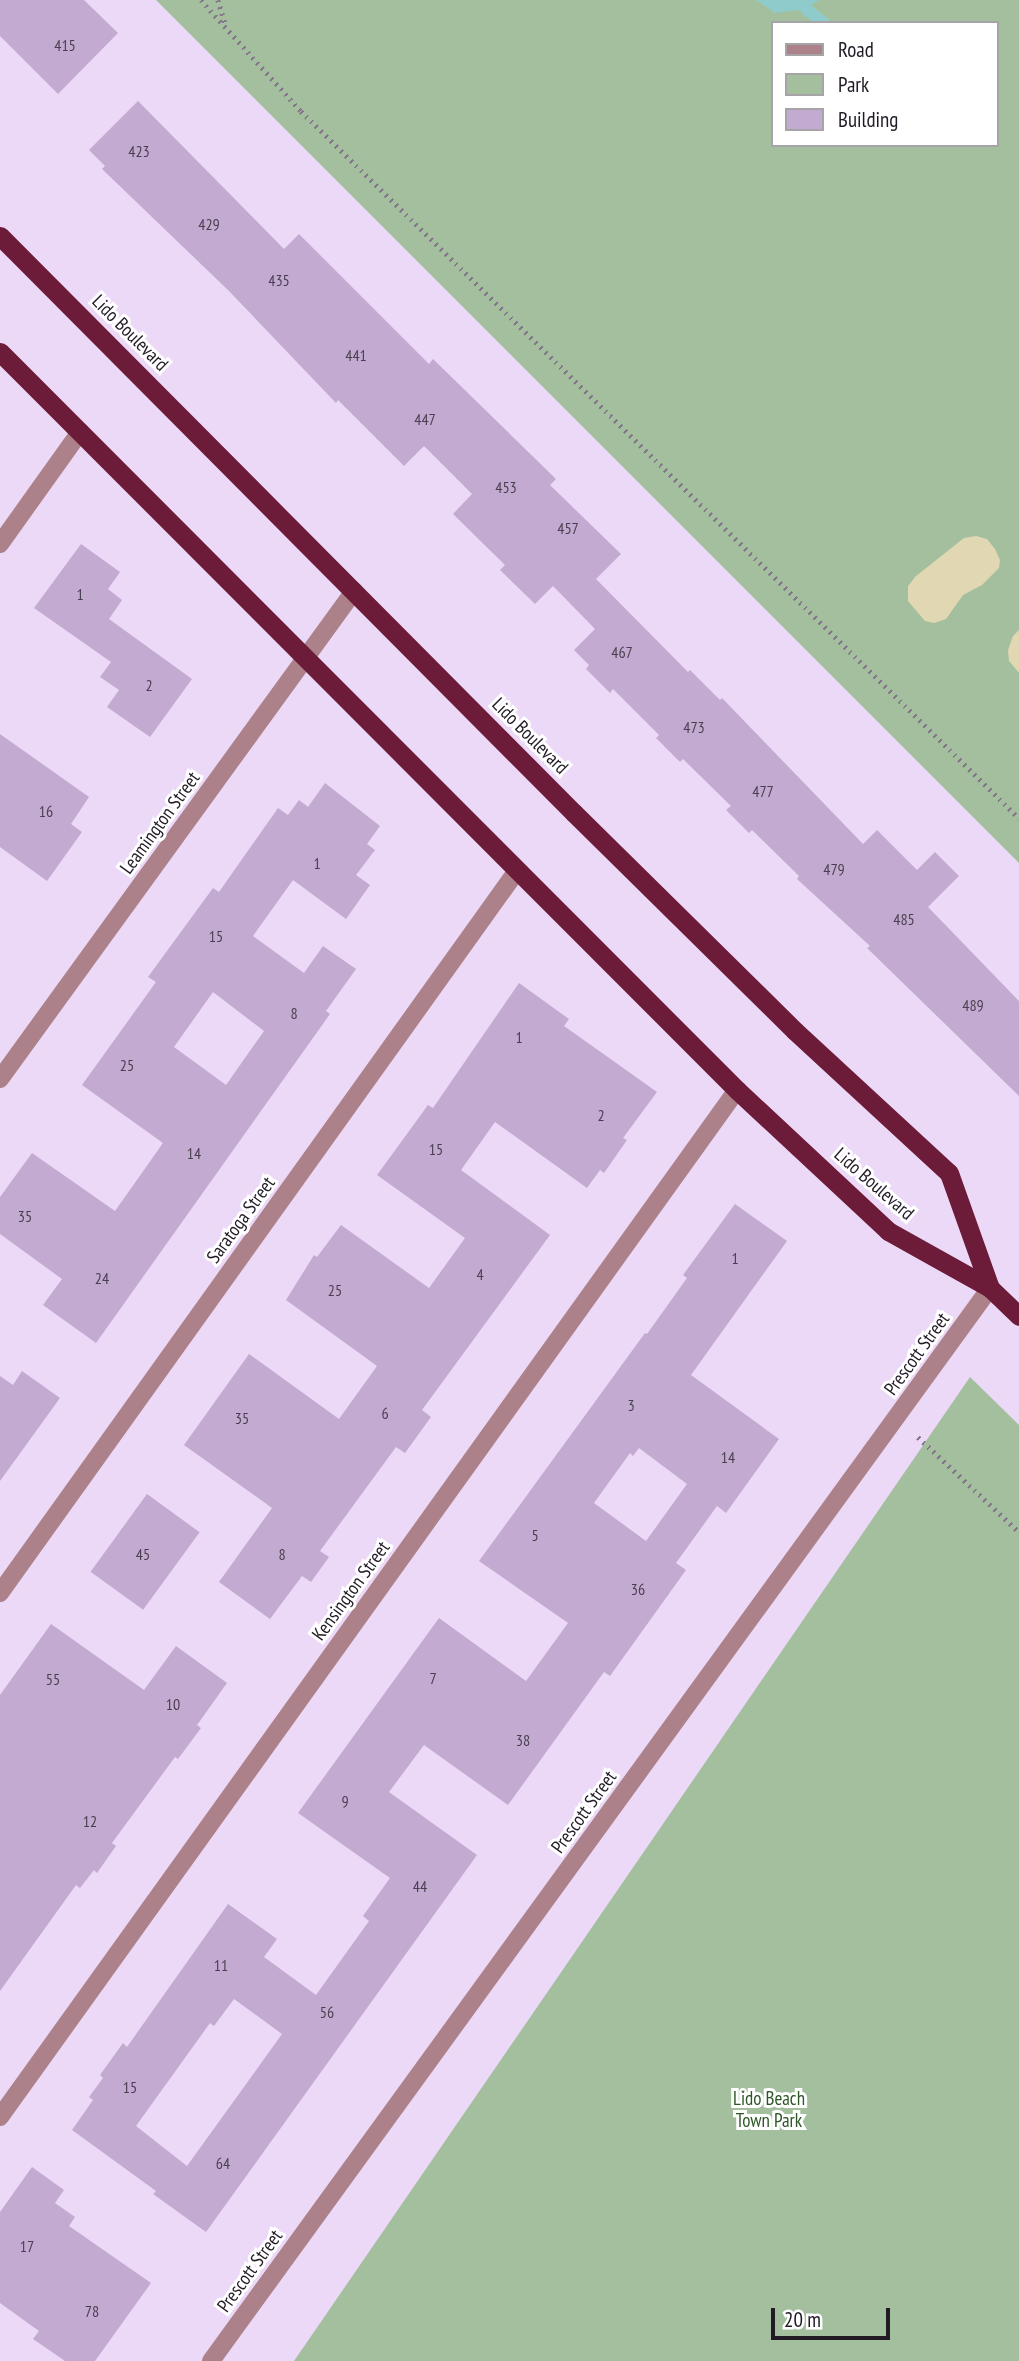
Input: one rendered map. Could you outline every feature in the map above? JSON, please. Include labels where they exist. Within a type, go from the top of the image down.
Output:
[{"type":"highway","name":"Lido Boulevard","points":[[0,236],[795,1031],[949,1173],[990,1288]]},
{"type":"highway","name":"Lido Boulevard","points":[[0,352],[306,657],[516,872],[737,1090],[888,1231],[990,1288],[1019,1316]]},
{"type":"street","points":[[0,544],[80,432]]},
{"type":"street","name":"Leamington Street","points":[[0,1079],[354,591]]},
{"type":"street","name":"Saratoga Street","points":[[0,1593],[516,872]]},
{"type":"street","name":"Kensington Street","points":[[0,2117],[737,1090]]},
{"type":"street","name":"Prescott Street","points":[[211,2361],[990,1288]]},
{"type":"path","points":[[201,0],[301,111],[1019,818]]},
{"type":"path","points":[[218,0],[226,27]]},
{"type":"path","points":[[897,1417],[1019,1532]]},
{"type":"green space","points":[[156,0],[1019,0],[1019,863]]},
{"type":"green space","name":"Lido Beach Town Park","points":[[970,1377],[1019,1425],[1019,2361],[294,2361]]},
{"type":"sand","points":[[976,536],[987,539],[995,549],[1000,560],[999,568],[982,585],[963,595],[946,619],[934,623],[925,621],[908,601],[908,586],[916,576],[964,538]]},
{"type":"sand","points":[[1019,630],[1019,673],[1009,661],[1008,650],[1013,636]]},
{"type":"shaded area","points":[[756,0],[819,0],[806,9],[775,13]]},
{"type":"building","points":[[0,0],[84,0],[118,33],[58,94],[0,36]]},
{"type":"building","points":[[138,101],[284,249],[299,234],[429,364],[433,359],[556,479],[550,485],[621,554],[596,579],[688,672],[690,670],[720,700],[722,698],[863,844],[877,830],[917,870],[935,852],[959,876],[928,907],[1019,1001],[1019,1096],[867,948],[870,946],[797,879],[799,876],[752,830],[749,833],[726,810],[731,806],[683,759],[680,762],[656,738],[659,735],[613,689],[610,693],[586,669],[589,665],[574,650],[595,629],[553,586],[535,604],[500,570],[505,565],[453,514],[472,494],[424,446],[404,466],[338,400],[336,403],[229,291],[102,169],[105,166],[89,150]]},
{"type":"building","points":[[81,544],[120,572],[108,589],[122,600],[109,619],[192,679],[150,737],[107,707],[119,690],[100,677],[111,662],[34,608]]},
{"type":"building","points":[[0,734],[89,797],[71,824],[82,832],[47,881],[0,847]]},
{"type":"building","points":[[325,783],[380,826],[367,844],[375,850],[356,875],[370,885],[346,919],[293,880],[253,936],[304,973],[323,946],[356,969],[326,1011],[330,1014],[96,1343],[43,1305],[62,1279],[0,1234],[0,1197],[32,1153],[115,1211],[163,1143],[82,1085],[156,982],[148,977],[213,888],[219,892],[278,808],[288,815],[299,800],[308,807]],"holes":[[[213,992],[264,1031],[226,1085],[174,1047]]]},
{"type":"building","points":[[519,983],[569,1019],[564,1026],[657,1092],[623,1138],[627,1140],[604,1173],[600,1170],[587,1188],[495,1122],[461,1170],[550,1235],[422,1410],[431,1417],[405,1453],[396,1447],[320,1551],[329,1557],[311,1582],[302,1576],[270,1619],[219,1582],[272,1508],[184,1445],[249,1354],[339,1419],[377,1366],[286,1300],[314,1255],[317,1257],[341,1225],[429,1288],[465,1238],[377,1175],[428,1105],[433,1108]]},
{"type":"building","points":[[735,1204],[787,1241],[691,1375],[779,1439],[726,1513],[717,1506],[676,1563],[686,1570],[610,1676],[604,1672],[508,1805],[424,1745],[389,1792],[477,1855],[206,2232],[153,2194],[156,2191],[72,2130],[93,2100],[89,2097],[103,2078],[100,2075],[123,2043],[127,2047],[228,1904],[277,1939],[264,1957],[316,1995],[369,1921],[363,1916],[390,1878],[298,1813],[439,1618],[526,1681],[568,1623],[479,1561],[687,1278],[683,1275]],"holes":[[[639,1448],[687,1484],[646,1541],[594,1503],[630,1453],[633,1456]],[[234,1999],[282,2034],[187,2166],[136,2126],[210,2023],[214,2026]]]},
{"type":"building","points":[[22,1371],[60,1398],[0,1481],[0,1376],[13,1385]]},
{"type":"building","points":[[147,1494],[200,1532],[143,1610],[91,1572]]},
{"type":"building","points":[[51,1624],[144,1690],[176,1646],[227,1683],[197,1725],[201,1728],[178,1759],[175,1757],[112,1843],[116,1846],[97,1873],[94,1870],[80,1888],[76,1885],[0,1991],[0,1695]]},
{"type":"building","points":[[32,2167],[64,2190],[55,2203],[75,2217],[69,2226],[151,2283],[95,2361],[65,2361],[33,2339],[39,2331],[0,2303],[0,2212]]},
{"type":"waterway","points":[[806,9],[821,21]]}]
